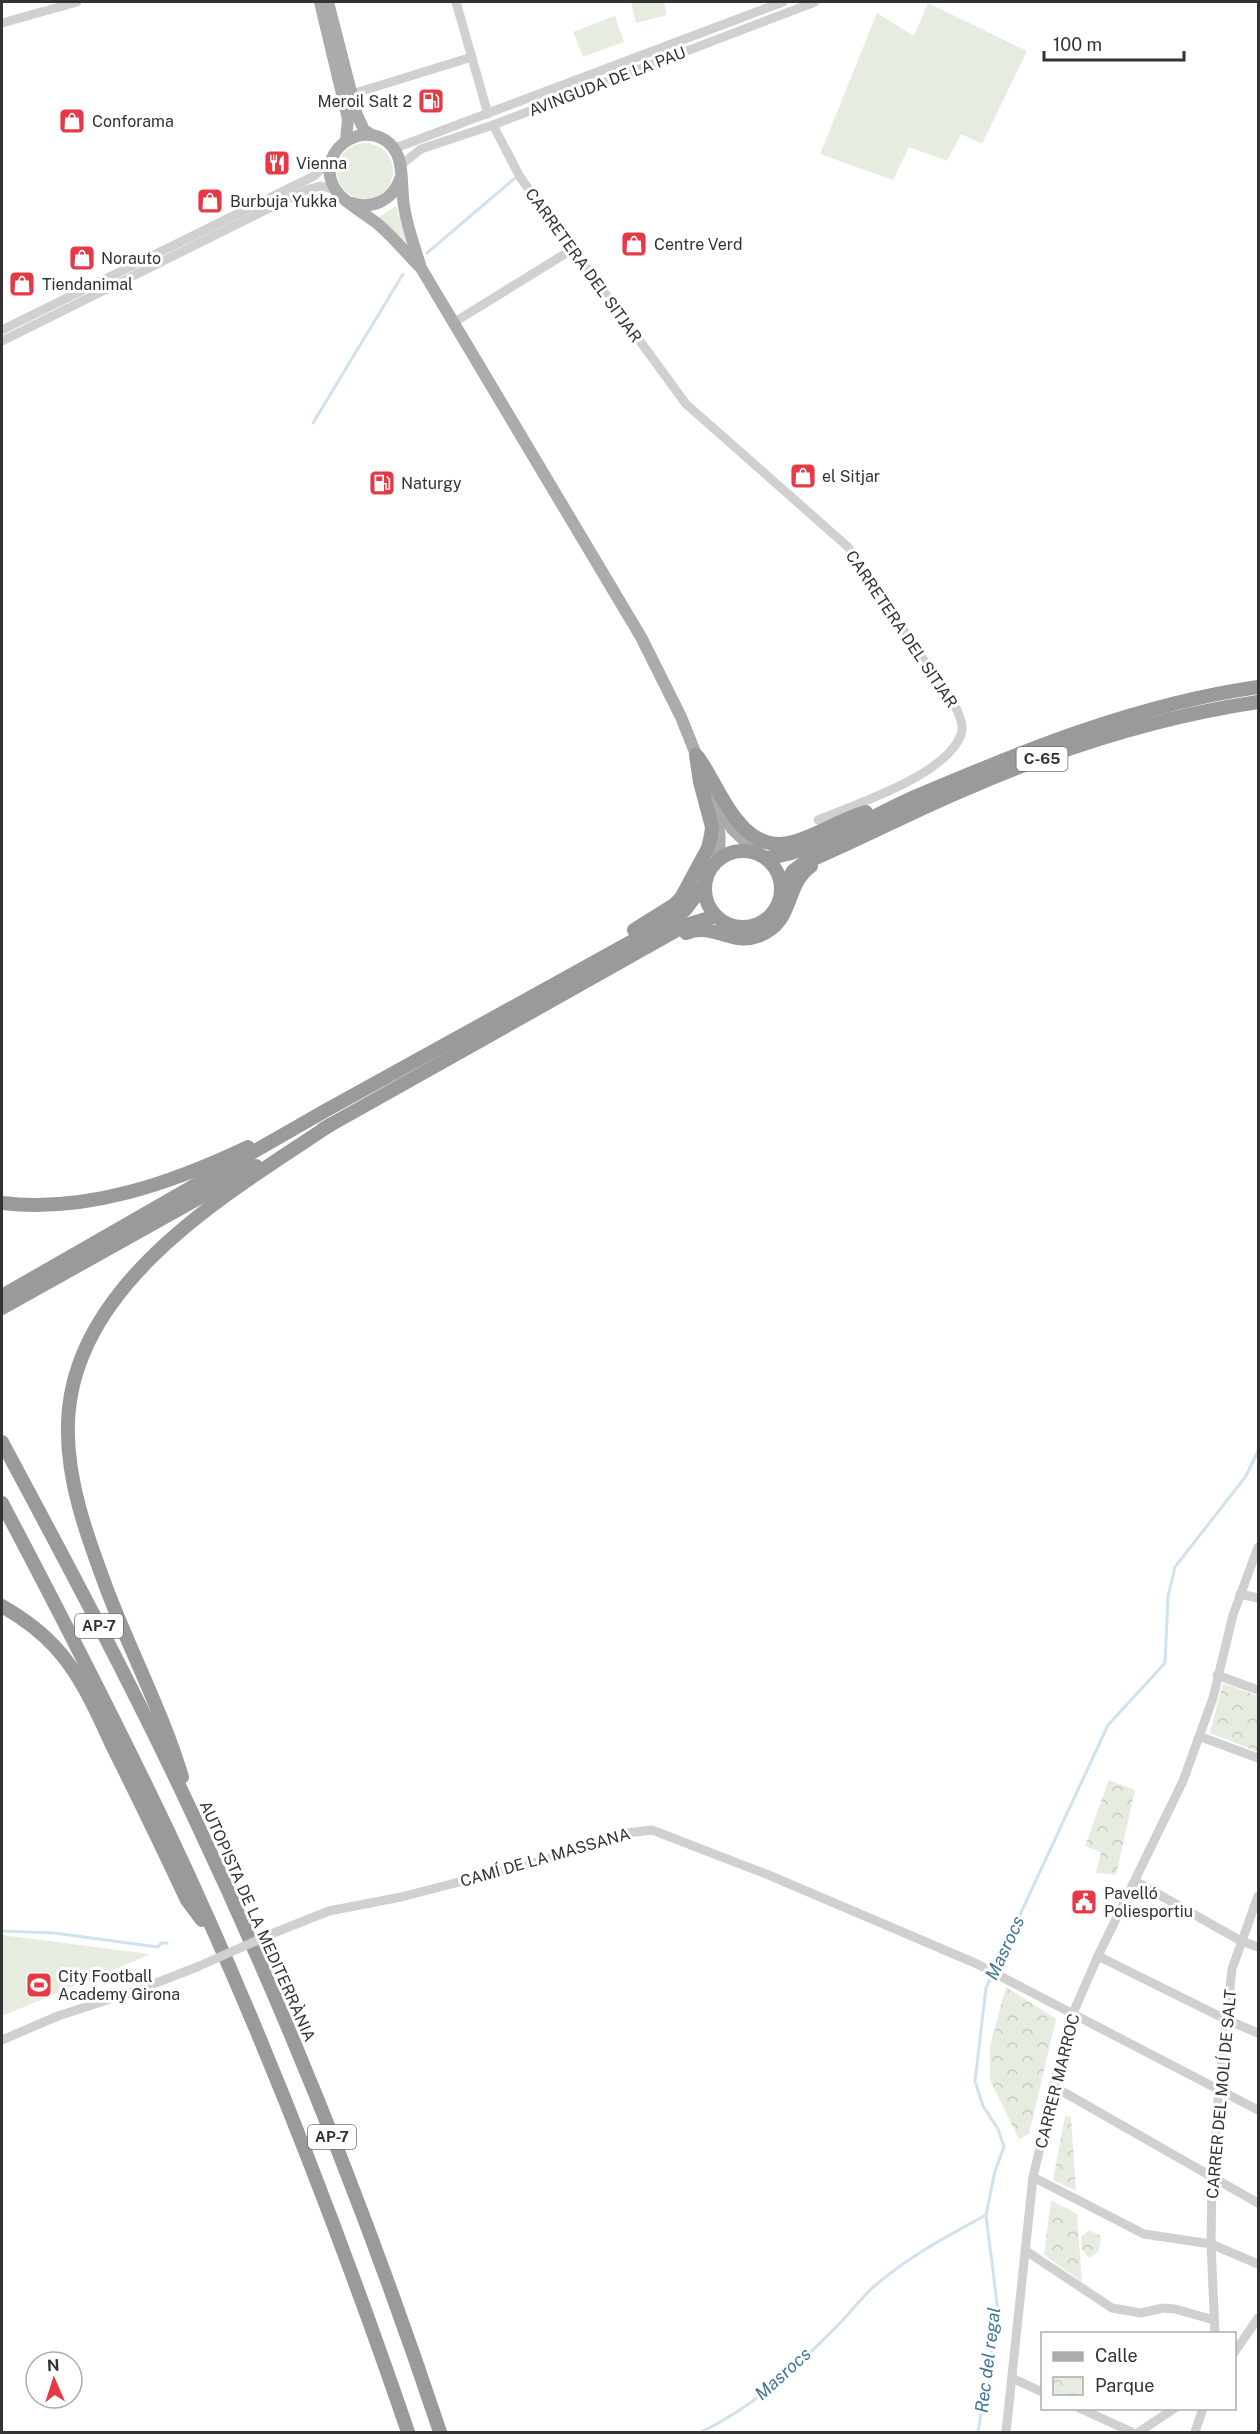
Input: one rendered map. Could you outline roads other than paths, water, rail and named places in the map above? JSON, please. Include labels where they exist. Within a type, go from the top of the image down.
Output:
[{"type":"highway","name":"C-65","points":[[717,860],[735,851],[761,855],[796,853],[908,800],[1015,754],[1137,713],[1258,687]]},
{"type":"highway","name":"C-65","points":[[716,916],[726,923],[739,927],[758,924],[773,912],[780,901],[782,888],[793,871],[804,863],[965,789],[1094,740],[1186,714],[1258,702]]},
{"type":"highway","name":"C-65","points":[[696,755],[711,775],[727,807],[738,822],[751,835],[764,842],[791,843],[858,814],[908,800]]},
{"type":"highway","points":[[577,971],[596,953],[674,905],[686,892],[708,848],[712,827],[700,783],[696,755]]},
{"type":"highway","name":"C-65","points":[[640,951],[664,945],[698,929],[714,930],[741,939],[765,933],[776,926],[785,914],[795,883],[804,871],[836,850]]},
{"type":"highway","points":[[761,855],[777,871],[782,888]]},
{"type":"highway","points":[[2,1308],[577,971],[669,921],[685,910],[704,885],[707,874],[717,860]]},
{"type":"highway","points":[[2,1296],[686,925],[716,916],[709,907],[704,885]]},
{"type":"highway","points":[[2,1203],[43,1205],[77,1203],[150,1186],[327,1119]]},
{"type":"highway","points":[[192,1813],[171,1742],[132,1653],[82,1515],[68,1442],[68,1409],[73,1383],[83,1354],[100,1321],[122,1289],[154,1255],[197,1217],[327,1119]]},
{"type":"highway","name":"AUTOPISTA DE LA MEDITERRÀNIA","points":[[2,1442],[109,1645],[192,1813],[256,1954],[316,2095],[397,2307],[440,2433]]},
{"type":"highway","name":"AP-7","points":[[2,1503],[102,1695],[169,1832],[217,1940],[328,2208],[358,2286],[408,2433]]},
{"type":"highway","points":[[2,1606],[44,1636],[57,1649],[75,1674],[98,1716],[187,1900],[217,1940]]},
{"type":"main road","points":[[320,2],[348,119],[346,140]]},
{"type":"main road","points":[[328,2],[360,122],[364,130],[393,147],[401,165],[400,178],[404,209],[421,268]]},
{"type":"main road","points":[[372,135],[358,135],[346,140],[337,148],[331,160],[330,172],[336,190],[381,227],[421,268],[645,644],[732,829],[761,855]]},
{"type":"main road","points":[[350,202],[369,205],[381,202],[392,194],[400,178]]},
{"type":"main road","points":[[696,755],[719,823],[721,842],[717,860]]},
{"type":"street","points":[[2,23],[77,2]]},
{"type":"street","points":[[456,2],[488,114]]},
{"type":"street","name":"AVINGUDA DE LA PAU","points":[[393,147],[488,114],[783,2]]},
{"type":"street","name":"AVINGUDA DE LA PAU","points":[[401,165],[421,149],[493,125],[815,2]]},
{"type":"street","points":[[352,94],[472,57]]},
{"type":"street","name":"CARRETERA DEL SITJAR","points":[[493,125],[520,177],[686,404],[848,547],[957,710],[963,726],[960,737],[939,763],[913,779],[818,820]]},
{"type":"street","points":[[2,330],[314,176],[331,160]]},
{"type":"street","points":[[2,341],[306,190],[321,186],[336,190]]},
{"type":"street","points":[[453,323],[573,249]]},
{"type":"street","name":"CARRER MARROC","points":[[1006,2433],[1033,2177],[1053,2086],[1073,2013],[1098,1956],[1183,1781],[1200,1737],[1240,1594],[1258,1547]]},
{"type":"street","points":[[1240,1594],[1258,1598]]},
{"type":"street","points":[[1217,1675],[1258,1690]]},
{"type":"street","points":[[1200,1737],[1258,1758]]},
{"type":"street","name":"CAMÍ DE LA MASSANA","points":[[2,2040],[58,2016],[138,1990],[329,1911],[401,1897],[548,1859],[620,1834],[652,1830],[771,1876],[975,1963],[1258,2110]]},
{"type":"street","points":[[1135,1881],[1241,1941],[1258,1947]]},
{"type":"street","name":"CARRER DEL MOLÍ DE SALT","points":[[1215,2332],[1211,2244],[1212,2177],[1219,2088],[1232,1969],[1258,1896]]},
{"type":"street","points":[[1098,1956],[1258,2033]]},
{"type":"street","points":[[1053,2086],[1258,2203]]},
{"type":"street","points":[[1033,2177],[1144,2234],[1211,2244],[1258,2264]]},
{"type":"street","points":[[1026,2251],[1112,2308],[1141,2313],[1163,2308],[1175,2309],[1214,2320]]},
{"type":"street","points":[[1236,2350],[1258,2318]]},
{"type":"street","points":[[1012,2378],[1041,2392]]},
{"type":"street","points":[[1081,2410],[1132,2433]]},
{"type":"street","points":[[1139,2433],[1174,2410]]},
{"type":"street","points":[[1195,2433],[1201,2413]]},
{"type":"waterway","points":[[427,253],[515,178]]},
{"type":"waterway","points":[[313,423],[403,274]]},
{"type":"waterway","name":"Masrocs","points":[[701,2432],[740,2410],[792,2369],[845,2318],[873,2287],[891,2273],[930,2246],[986,2215],[995,2171],[1004,2147],[998,2129],[983,2106],[975,2081],[986,1988],[1108,1725],[1165,1663],[1168,1596],[1175,1567],[1246,1476],[1258,1451]]},
{"type":"waterway","points":[[2,1931],[54,1933],[158,1947],[161,1943],[167,1943]]},
{"type":"waterway","name":"Rec del regal","points":[[978,2432],[998,2311],[986,2215]]},
{"type":"place","name":"Meroil Salt 2","points":[[431,101]]},
{"type":"place","name":"Conforama","points":[[72,121]]},
{"type":"place","name":"Vienna","points":[[277,163]]},
{"type":"place","name":"Burbuja Yukka","points":[[210,201]]},
{"type":"place","name":"Centre Verd","points":[[634,244]]},
{"type":"place","name":"Norauto","points":[[82,258]]},
{"type":"place","name":"Tiendanimal","points":[[22,284]]},
{"type":"place","name":"el Sitjar","points":[[803,476]]},
{"type":"place","name":"Naturgy","points":[[382,483]]},
{"type":"place","name":"Pavelló Poliesportiu","points":[[1084,1902]]},
{"type":"place","name":"City Football Academy Girona","points":[[39,1985]]}]
